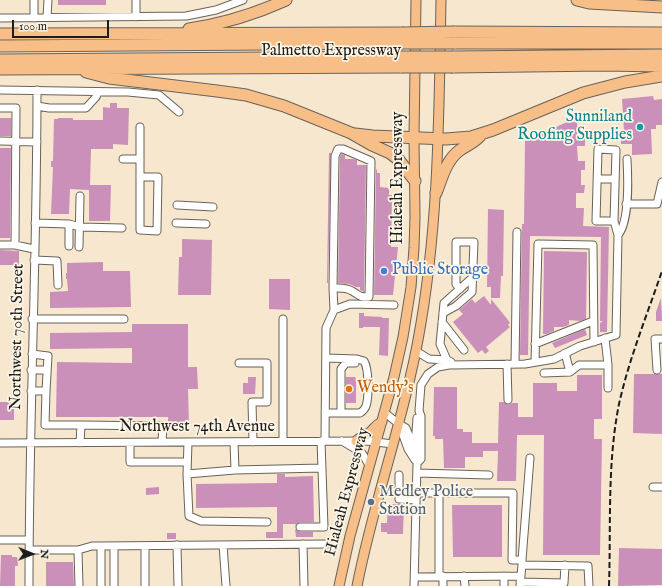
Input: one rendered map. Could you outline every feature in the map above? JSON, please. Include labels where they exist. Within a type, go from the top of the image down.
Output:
[{"type":"highway","points":[[146,35],[227,22],[286,0]]},
{"type":"highway","points":[[577,0],[589,3],[662,7]]},
{"type":"highway","name":"Palmetto Expressway","points":[[0,34],[402,38],[662,33]]},
{"type":"highway","points":[[454,37],[662,43]]},
{"type":"highway","points":[[0,46],[402,38]]},
{"type":"highway","points":[[454,62],[662,55]]},
{"type":"highway","points":[[0,60],[401,62]]},
{"type":"highway","name":"Palmetto Expressway","points":[[0,69],[401,62],[662,66]]},
{"type":"highway","points":[[72,68],[109,78],[246,95],[284,106],[351,133],[390,153],[399,160],[415,181]]},
{"type":"highway","points":[[351,133],[373,136],[438,138],[459,138],[482,134],[583,93],[625,82],[662,76]]},
{"type":"highway","points":[[436,193],[446,168],[452,158],[459,151],[475,142],[482,134]]},
{"type":"main road","name":"Hialeah Expressway","points":[[339,586],[350,536],[385,413],[400,348],[411,286],[414,248],[416,0]]},
{"type":"main road","name":"Hialeah Expressway","points":[[357,586],[371,527],[399,424],[416,351],[428,273],[436,193],[441,0]]},
{"type":"main road","points":[[356,441],[362,436],[368,434],[375,425],[382,422]]},
{"type":"street","points":[[34,0],[34,18]]},
{"type":"street","points":[[47,18],[48,0]]},
{"type":"street","points":[[136,0],[136,17]]},
{"type":"street","points":[[0,18],[173,16],[199,14],[220,9],[243,0]]},
{"type":"street","points":[[0,90],[158,95],[179,112]]},
{"type":"street","name":"Northwest 70th Street","points":[[29,586],[31,370],[37,90]]},
{"type":"street","points":[[37,106],[49,108],[86,108],[96,97],[98,92]]},
{"type":"street","points":[[0,108],[16,108],[15,245]]},
{"type":"street","points":[[140,127],[140,159],[140,176],[140,230],[157,230],[158,177],[140,176]]},
{"type":"street","points":[[0,141],[37,142]]},
{"type":"street","points":[[300,527],[324,527],[322,468],[325,413],[326,328],[334,310],[333,288],[335,156],[338,149],[343,149],[371,161],[369,297],[359,297],[352,291],[345,288],[333,288]]},
{"type":"street","points":[[414,586],[417,473],[414,449],[421,385],[428,374],[441,366],[511,364],[554,359],[580,346],[616,335],[618,235],[614,221],[616,150],[598,149],[596,221],[614,221]]},
{"type":"street","points":[[123,159],[140,159]]},
{"type":"street","points":[[618,235],[623,229],[628,189],[627,159]]},
{"type":"street","points":[[597,179],[616,179]]},
{"type":"street","points":[[626,204],[660,204],[662,182]]},
{"type":"street","points":[[79,247],[80,196]]},
{"type":"street","points":[[177,205],[213,207]]},
{"type":"street","points":[[35,223],[122,228]]},
{"type":"street","points":[[176,223],[206,224]]},
{"type":"street","points":[[69,224],[69,246]]},
{"type":"street","points":[[508,400],[517,232]]},
{"type":"street","points":[[443,313],[456,306],[472,292],[474,277],[474,242],[456,242],[456,284],[460,289]]},
{"type":"street","points":[[535,362],[538,244],[593,245],[594,342]]},
{"type":"street","points":[[0,245],[15,245],[34,250]]},
{"type":"street","points":[[34,260],[57,261],[58,285]]},
{"type":"street","points":[[447,360],[440,344],[444,303],[474,277]]},
{"type":"street","points":[[334,310],[350,304],[394,305]]},
{"type":"street","points":[[32,319],[124,319]]},
{"type":"street","points":[[283,319],[283,441]]},
{"type":"street","points":[[535,344],[593,321]]},
{"type":"street","points":[[442,322],[464,350]]},
{"type":"street","points":[[606,338],[608,388]]},
{"type":"street","points":[[657,370],[658,339]]},
{"type":"street","points":[[416,351],[428,360],[447,360],[456,365]]},
{"type":"street","points":[[32,354],[48,356],[45,425],[163,426],[162,442]]},
{"type":"street","points":[[565,354],[570,372]]},
{"type":"street","points":[[325,413],[360,413],[365,408],[367,402],[366,364],[361,360],[326,358]]},
{"type":"street","points":[[239,363],[267,363],[267,402],[252,402],[253,442]]},
{"type":"street","points":[[341,412],[342,366],[348,363],[358,363],[366,370]]},
{"type":"street","points":[[544,373],[570,372],[579,365],[608,365]]},
{"type":"street","points":[[31,370],[47,370]]},
{"type":"street","points":[[31,391],[46,392]]},
{"type":"street","points":[[415,461],[421,459],[421,416],[419,411]]},
{"type":"street","points":[[385,413],[406,428],[414,449]]},
{"type":"street","points":[[399,424],[408,449],[415,461]]},
{"type":"street","points":[[80,443],[81,425]]},
{"type":"street","points":[[342,441],[362,453],[369,465]]},
{"type":"street","name":"Northwest 74th Avenue","points":[[0,443],[376,441],[393,444]]},
{"type":"street","points":[[130,442],[130,462],[187,462]]},
{"type":"street","points":[[188,442],[187,474],[189,516],[201,521],[267,522]]},
{"type":"street","points":[[234,442],[234,470]]},
{"type":"street","points":[[520,581],[530,458]]},
{"type":"street","points":[[187,474],[234,470],[322,468]]},
{"type":"street","points":[[417,473],[489,475]]},
{"type":"street","points":[[399,476],[399,499],[439,493],[513,493],[512,560],[522,562],[588,566],[588,586]]},
{"type":"street","points":[[653,486],[662,487]]},
{"type":"street","points":[[439,493],[441,576],[443,586]]},
{"type":"street","points":[[0,540],[29,540]]},
{"type":"street","points":[[303,544],[304,586]]},
{"type":"street","points":[[29,550],[78,550],[92,546],[327,544]]},
{"type":"street","points":[[223,545],[226,586]]},
{"type":"street","points":[[101,546],[101,586]]},
{"type":"street","points":[[114,546],[114,586]]},
{"type":"street","points":[[145,546],[146,586]]},
{"type":"street","points":[[177,546],[178,586]]},
{"type":"street","points":[[78,550],[79,586]]},
{"type":"street","points":[[415,577],[504,576],[520,581],[564,583],[565,565]]},
{"type":"street","points":[[464,576],[465,586]]},
{"type":"street","points":[[504,576],[504,586]]},
{"type":"building","points":[[58,0],[106,0],[106,5],[58,5]]},
{"type":"building","name":"Sunniland Roofing Supplies","points":[[653,96],[654,100],[662,99],[662,125],[656,125],[656,129],[651,129],[652,154],[632,155],[632,144],[621,144],[621,132],[624,131],[622,99]]},
{"type":"building","points":[[110,103],[117,103],[117,108],[129,108],[128,145],[113,144],[113,149],[91,149],[90,185],[111,185],[110,221],[89,221],[89,190],[70,189],[69,214],[51,214],[53,167],[51,167],[51,161],[53,161],[54,119],[73,118],[73,120],[103,120],[103,107],[110,108]]},
{"type":"building","points":[[0,118],[11,118],[11,136],[0,136]]},
{"type":"building","points":[[567,122],[577,122],[578,137],[585,137],[585,146],[577,146],[578,161],[585,161],[585,170],[581,170],[581,185],[585,185],[584,193],[576,193],[576,208],[584,208],[583,226],[609,227],[607,332],[600,332],[600,323],[603,321],[600,321],[601,237],[530,236],[528,355],[520,355],[525,141]]},
{"type":"building","points":[[0,148],[11,148],[10,238],[0,238]]},
{"type":"building","points":[[329,153],[331,153],[327,283]]},
{"type":"building","points":[[341,154],[345,155],[345,159],[357,160],[357,165],[366,165],[364,292],[360,290],[360,287],[338,283]]},
{"type":"building","points":[[376,169],[377,173],[380,173],[380,187],[389,188],[389,195],[392,195],[391,247],[398,247],[393,295],[374,295]]},
{"type":"building","points":[[488,209],[504,210],[503,276],[501,276],[500,298],[491,298],[491,287],[487,287]]},
{"type":"building","points":[[182,239],[212,240],[211,295],[178,295],[179,257],[182,257]]},
{"type":"building","points":[[0,250],[19,251],[19,265],[0,265]]},
{"type":"building","points":[[544,251],[587,252],[586,319],[580,321],[569,320],[569,325],[554,327],[554,331],[547,334],[543,334]]},
{"type":"building","points":[[103,262],[103,271],[130,271],[131,307],[50,308],[50,292],[68,291],[66,279],[67,263]]},
{"type":"building","points":[[269,279],[290,279],[290,310],[269,309]]},
{"type":"building","points":[[484,296],[491,305],[491,299],[510,323],[508,325],[510,327],[486,347],[489,351],[485,354],[482,350],[478,353],[453,322],[463,314],[459,310],[472,299],[475,303]]},
{"type":"building","points":[[661,298],[662,321],[656,321],[656,312]]},
{"type":"building","points":[[359,313],[364,313],[364,316],[389,318],[388,356],[379,355],[380,327],[359,328]]},
{"type":"building","points":[[132,324],[188,324],[188,367],[197,367],[198,389],[188,389],[189,426],[168,426],[168,417],[56,417],[57,362],[132,363],[132,348],[50,349],[50,333],[132,332]]},
{"type":"building","points":[[585,329],[587,335],[555,348],[552,343]]},
{"type":"building","points":[[634,374],[662,374],[662,434],[633,433]]},
{"type":"building","points":[[577,375],[602,375],[602,419],[594,419],[594,439],[602,439],[600,555],[543,555],[544,435],[517,435],[516,481],[497,481],[498,451],[483,451],[483,457],[465,457],[465,468],[444,468],[443,439],[435,439],[435,436],[433,436],[434,387],[457,387],[457,429],[463,429],[463,432],[472,432],[472,443],[498,443],[499,402],[504,402],[508,405],[518,403],[518,417],[533,417],[533,383],[557,383],[557,391],[577,391]]},
{"type":"building","points":[[248,377],[256,377],[255,394],[243,394],[243,383],[248,383]]},
{"type":"building","name":"Wendy's","points":[[346,377],[355,377],[356,379],[356,403],[346,403]]},
{"type":"building","points":[[0,402],[14,402],[14,420],[0,420]]},
{"type":"building","points":[[277,474],[285,474],[285,477],[313,476],[314,522],[300,522],[295,525],[283,524],[283,538],[266,538],[266,532],[277,532],[277,507],[196,508],[196,484],[277,483]]},
{"type":"building","points":[[159,487],[159,494],[146,495],[146,488]]},
{"type":"building","points":[[388,504],[404,504],[403,534],[387,534],[387,532],[381,532],[381,523],[387,523]]},
{"type":"building","points":[[452,505],[502,505],[502,557],[453,557]]},
{"type":"building","points":[[295,529],[300,532],[313,532],[313,537],[296,537]]},
{"type":"building","points":[[167,533],[176,533],[176,539],[167,539]]},
{"type":"building","points":[[619,548],[662,549],[662,585],[618,586]]},
{"type":"building","points":[[1,555],[12,555],[12,557],[17,557],[18,566],[15,566],[15,586],[0,586]]},
{"type":"building","points":[[46,562],[73,562],[74,586],[46,586]]},
{"type":"railway","points":[[609,586],[610,495],[615,427],[623,387],[662,271]]},
{"type":"place","name":"Sunniland Roofing Supplies","points":[[640,127]]},
{"type":"place","name":"Public Storage","points":[[384,271]]},
{"type":"place","name":"Wendy's","points":[[349,389]]},
{"type":"place","name":"Medley Police Station","points":[[371,502]]}]
